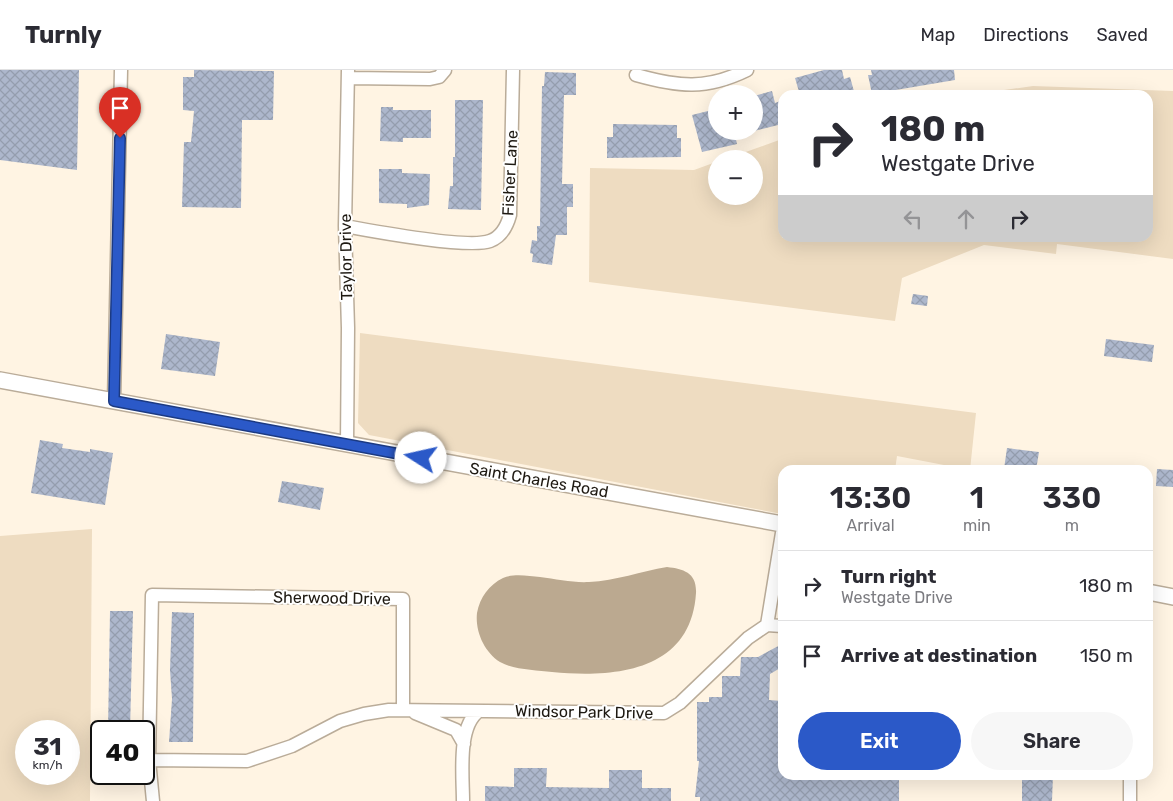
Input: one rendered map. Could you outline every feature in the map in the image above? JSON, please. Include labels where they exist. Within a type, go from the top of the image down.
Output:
[{"type":"street","points":[[114,401],[121,70]]},
{"type":"street","points":[[348,74],[430,79],[439,77],[445,70]]},
{"type":"street","name":"Fisher Lane","points":[[345,226],[470,244],[492,241],[499,235],[505,228],[510,215],[513,70]]},
{"type":"street","points":[[636,75],[664,83],[715,84],[747,70]]},
{"type":"street","name":"Taylor Drive","points":[[347,444],[348,328],[345,226],[348,74]]},
{"type":"street","name":"Saint Charles Road","points":[[0,380],[778,523]]},
{"type":"street","points":[[778,559],[768,625],[778,626]]},
{"type":"street","points":[[1153,593],[1173,597]]},
{"type":"street","name":"Sherwood Drive","points":[[150,720],[152,595],[403,600],[403,709]]},
{"type":"street","name":"Windsor Park Drive","points":[[155,760],[247,761],[292,746],[340,721],[364,714],[403,709],[664,713],[680,703],[748,638],[768,625]]},
{"type":"street","points":[[403,709],[456,730],[464,744]]},
{"type":"street","points":[[463,801],[464,744],[468,723],[472,716],[479,711]]},
{"type":"street","points":[[1130,780],[1130,801]]},
{"type":"street","points":[[151,785],[153,801]]},
{"type":"shaded area","points":[[1033,86],[1145,90],[1005,90]]},
{"type":"shaded area","points":[[1153,90],[1173,91],[1173,259],[1057,244],[1056,254],[984,245],[902,278],[895,321],[589,282],[590,168],[694,170],[708,165],[708,205],[763,205],[763,150],[751,150],[778,140],[778,242],[1153,242]]},
{"type":"shaded area","points":[[360,333],[976,413],[971,465],[944,465],[897,456],[896,465],[778,465],[778,513],[369,435],[358,423]]},
{"type":"shaded area","points":[[92,529],[90,801],[0,801],[0,536]]},
{"type":"shaded area","points":[[667,567],[688,573],[694,581],[696,593],[691,619],[680,640],[665,654],[645,664],[623,670],[576,674],[518,668],[506,665],[494,658],[485,647],[479,634],[477,613],[480,602],[489,588],[503,578],[522,575],[589,582],[609,580]]},
{"type":"building","points":[[0,70],[79,70],[77,170],[0,160]]},
{"type":"building","points":[[194,70],[274,71],[273,120],[242,120],[241,208],[182,207],[184,142],[191,142],[194,111],[183,110],[183,77],[194,77]]},
{"type":"building","points":[[824,70],[842,70],[844,79],[850,77],[854,90],[799,90],[795,78]]},
{"type":"building","points":[[871,70],[954,70],[955,80],[896,90],[871,90],[868,75],[872,75]]},
{"type":"building","points":[[545,72],[576,73],[576,95],[564,95],[562,184],[573,184],[573,207],[567,207],[567,235],[556,235],[552,265],[532,262],[533,254],[530,253],[532,240],[537,241],[537,226],[540,226],[542,86],[544,86]]},
{"type":"building","points":[[772,91],[775,103],[778,102],[778,125],[763,129],[763,94]]},
{"type":"building","points":[[455,100],[483,100],[481,210],[448,209],[450,186],[453,186],[453,157],[455,157]]},
{"type":"building","points":[[381,107],[393,107],[393,110],[431,110],[431,138],[403,138],[403,142],[380,141]]},
{"type":"building","points":[[708,111],[708,140],[736,140],[737,144],[702,152],[692,115]]},
{"type":"building","points":[[613,124],[677,125],[677,138],[681,138],[681,157],[607,158],[607,137],[613,137]]},
{"type":"building","points":[[379,169],[402,169],[402,173],[430,174],[429,205],[407,208],[407,204],[379,203]]},
{"type":"building","points":[[913,294],[928,296],[927,306],[911,304]]},
{"type":"building","points":[[166,334],[220,342],[215,376],[161,369]]},
{"type":"building","points":[[1106,339],[1154,345],[1152,362],[1104,356]]},
{"type":"building","points":[[40,440],[63,444],[62,448],[90,452],[90,449],[113,453],[105,505],[31,493]]},
{"type":"building","points":[[1007,448],[1039,452],[1037,465],[1005,465]]},
{"type":"building","points":[[1157,469],[1173,470],[1173,487],[1156,486]]},
{"type":"building","points":[[282,481],[324,488],[320,510],[278,502]]},
{"type":"building","points":[[110,611],[133,611],[130,720],[108,720]]},
{"type":"building","points":[[172,612],[194,613],[193,742],[169,742],[172,699],[170,670]]},
{"type":"building","points":[[778,646],[778,669],[770,674],[769,700],[778,701],[778,780],[899,780],[899,801],[700,801],[700,797],[695,797],[699,761],[697,761],[697,702],[709,702],[709,697],[722,697],[722,676],[740,676],[741,657],[758,657]]},
{"type":"building","points":[[514,768],[547,768],[546,787],[609,788],[609,770],[642,770],[642,788],[671,788],[671,801],[485,801],[485,786],[514,787]]},
{"type":"building","points":[[1022,780],[1053,780],[1052,801],[1022,801]]},
{"type":"route","points":[[120,138],[114,401],[421,458]]}]
